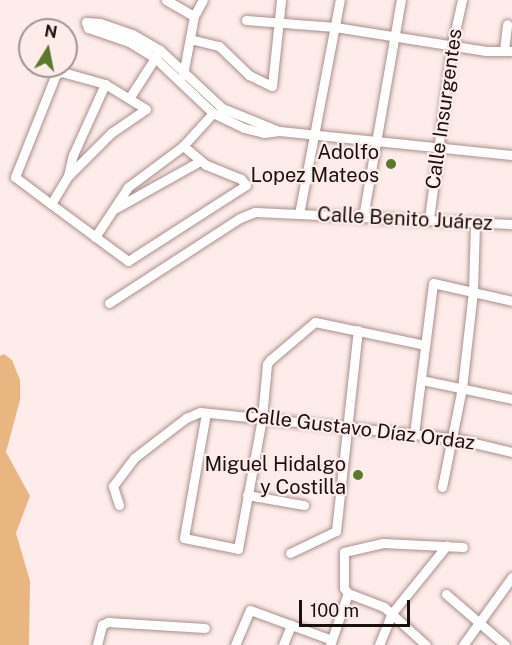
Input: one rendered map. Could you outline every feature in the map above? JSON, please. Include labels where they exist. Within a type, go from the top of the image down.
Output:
[{"type":"street","points":[[167,0],[195,16]]},
{"type":"street","points":[[182,81],[195,16],[203,0]]},
{"type":"street","points":[[190,39],[219,46],[249,75],[272,86],[281,0]]},
{"type":"street","points":[[299,213],[340,0]]},
{"type":"street","points":[[363,217],[401,0]]},
{"type":"street","name":"Calle Insurgentes","points":[[429,219],[452,45],[462,0]]},
{"type":"street","points":[[246,21],[279,21],[335,27],[508,51],[507,24]]},
{"type":"street","points":[[279,131],[222,108],[184,71],[132,34],[100,22],[86,22],[88,28],[158,54],[213,113],[244,128],[264,133],[279,131],[512,155]]},
{"type":"street","points":[[130,97],[158,54]]},
{"type":"street","points":[[51,204],[68,176],[111,133],[146,109],[130,97],[105,84],[62,72],[56,74],[15,177],[51,204],[75,222],[95,237],[128,261],[246,185],[244,181],[200,161],[183,146]]},
{"type":"street","points":[[68,176],[73,154],[105,84]]},
{"type":"street","points":[[95,237],[128,187],[183,146],[213,113]]},
{"type":"street","points":[[115,208],[200,161]]},
{"type":"street","name":"Calle Benito Juárez","points":[[109,303],[240,218],[262,212],[512,224]]},
{"type":"street","points":[[442,487],[462,388],[473,291],[476,222]]},
{"type":"street","points":[[414,434],[433,283],[512,301]]},
{"type":"street","points":[[119,505],[113,486],[134,458],[186,418],[206,413],[184,538],[238,549],[262,418],[267,364],[315,322],[425,345]]},
{"type":"street","points":[[290,553],[336,531],[350,426],[358,330]]},
{"type":"street","points":[[422,380],[512,399]]},
{"type":"street","name":"Calle Gustavo Díaz Ordaz","points":[[206,413],[453,438],[512,452]]},
{"type":"street","points":[[248,495],[304,505]]},
{"type":"street","points":[[426,645],[392,613],[348,593],[344,588],[344,552],[383,543],[463,547]]},
{"type":"street","points":[[379,645],[392,613],[447,545]]},
{"type":"street","points":[[463,645],[512,577]]},
{"type":"street","points":[[235,645],[250,610],[331,643],[348,593]]},
{"type":"street","points":[[446,594],[506,645]]},
{"type":"street","points":[[97,645],[102,626],[108,622],[205,628]]},
{"type":"street","points":[[283,645],[291,625]]},
{"type":"shaded area","points":[[4,354],[12,360],[20,380],[20,400],[6,452],[30,496],[16,533],[30,581],[29,645],[0,645],[0,356]]},
{"type":"place","name":"Adolfo Lopez Mateos","points":[[391,164]]},
{"type":"place","name":"Miguel Hidalgo y Costilla","points":[[358,475]]}]
